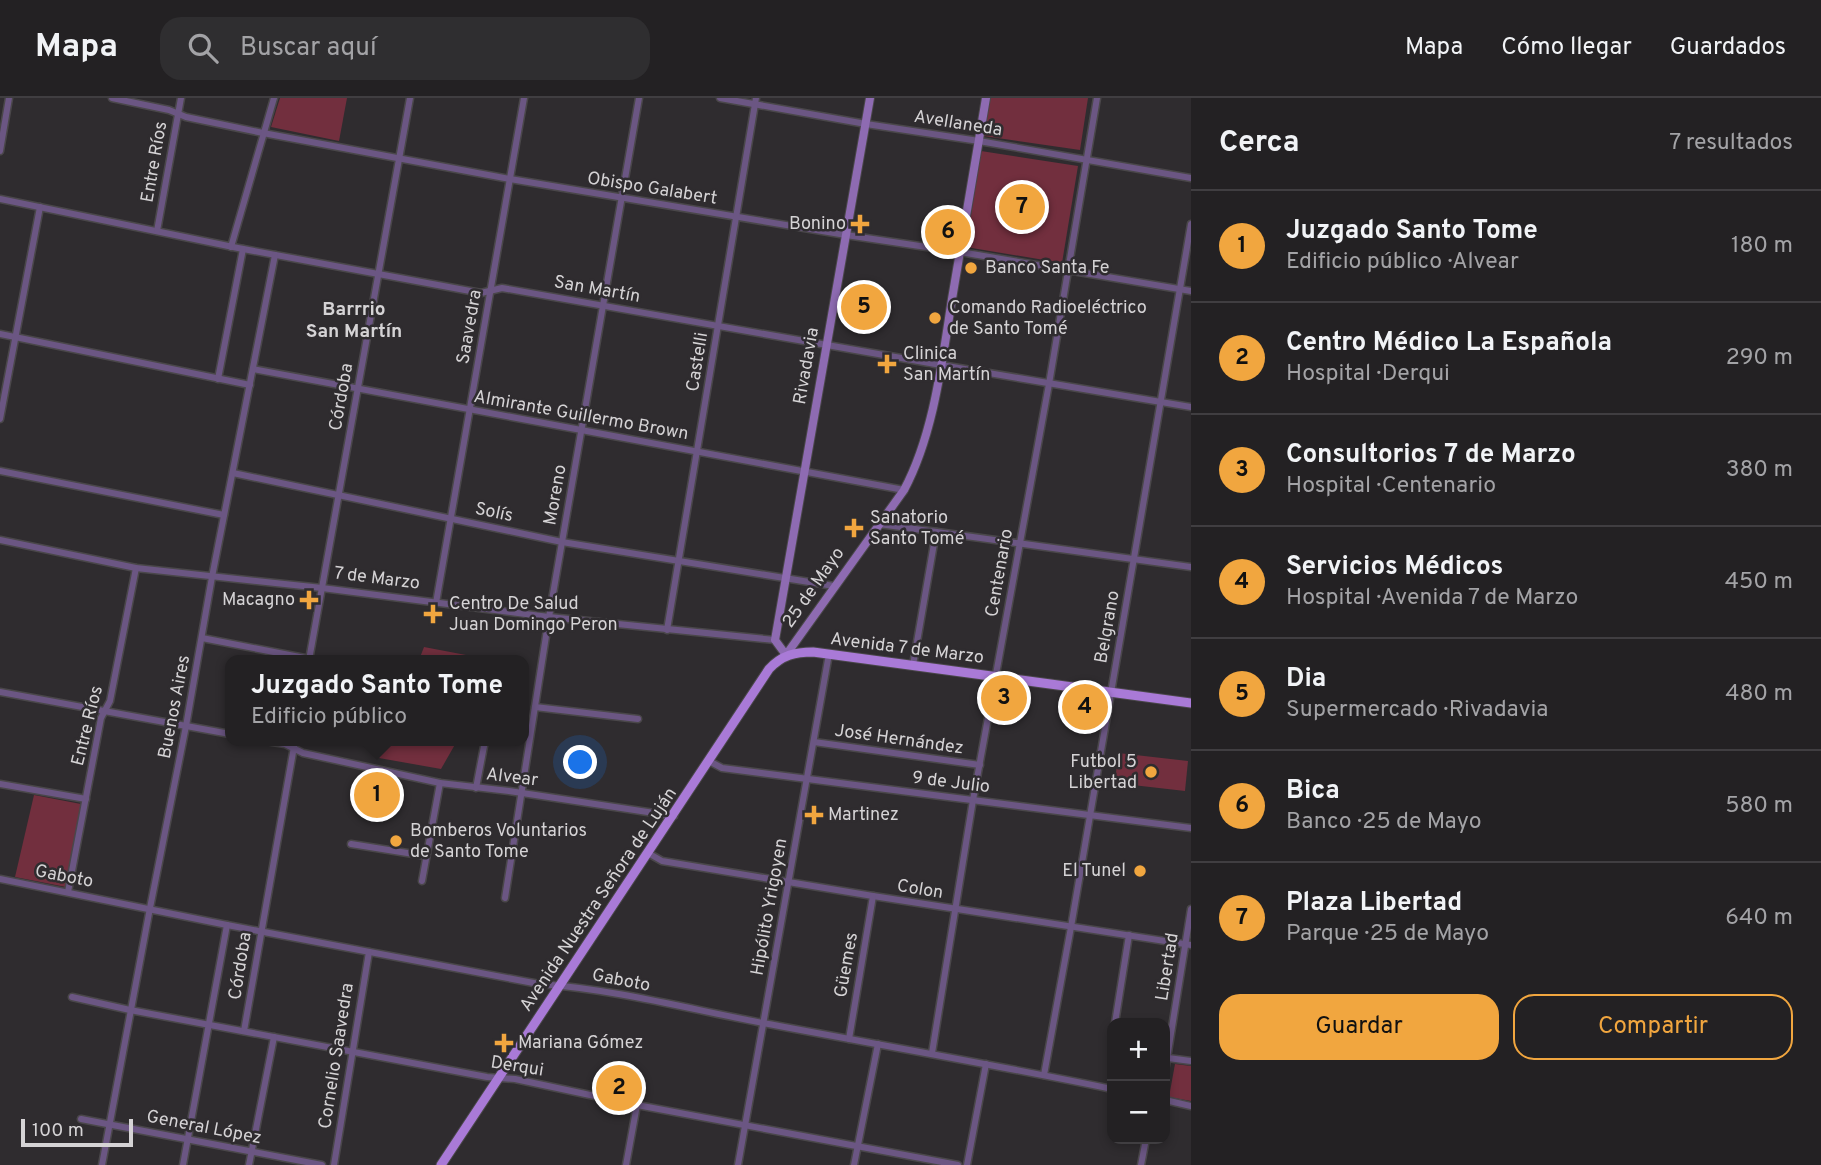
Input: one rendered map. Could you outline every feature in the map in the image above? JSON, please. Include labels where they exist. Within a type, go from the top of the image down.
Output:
[{"type":"main road","name":"Rivadavia","points":[[775,640],[870,98]]},
{"type":"main road","name":"25 de Mayo","points":[[786,655],[904,490],[918,460],[941,365],[986,98]]},
{"type":"main road","points":[[775,640],[786,655]]},
{"type":"main road","name":"Avenida 7 de Marzo","points":[[786,655],[804,652],[829,654],[1191,703]]},
{"type":"main road","name":"Avenida Nuestra Señora de Luján","points":[[441,1165],[769,669],[786,655]]},
{"type":"street","points":[[0,151],[9,98]]},
{"type":"street","name":"Obispo Galabert","points":[[112,98],[263,133],[510,179],[1191,291]]},
{"type":"street","name":"Entre Ríos","points":[[157,231],[181,98]]},
{"type":"street","points":[[231,247],[274,98]]},
{"type":"street","name":"Córdoba","points":[[310,655],[410,98]]},
{"type":"street","name":"Saavedra","points":[[436,603],[524,98]]},
{"type":"street","name":"Moreno","points":[[529,744],[639,98]]},
{"type":"street","name":"Avellaneda","points":[[720,98],[755,101],[866,124],[1191,178]]},
{"type":"street","name":"Centenario","points":[[932,1053],[973,800],[1049,384],[1097,98]]},
{"type":"street","name":"Castelli","points":[[667,630],[755,101]]},
{"type":"street","name":"San Martín","points":[[0,200],[231,247],[481,293],[502,288],[1191,407]]},
{"type":"street","points":[[0,419],[40,207]]},
{"type":"street","name":"Belgrano","points":[[1044,1075],[1191,224]]},
{"type":"street","points":[[218,379],[243,249]]},
{"type":"street","name":"Buenos Aires","points":[[102,1165],[275,255]]},
{"type":"street","points":[[0,334],[250,385]]},
{"type":"street","name":"Almirante Guillermo Brown","points":[[253,369],[904,490]]},
{"type":"street","points":[[0,471],[224,515]]},
{"type":"street","name":"Solís","points":[[233,473],[562,542],[834,586]]},
{"type":"street","points":[[879,524],[1191,567]]},
{"type":"street","points":[[913,665],[936,532]]},
{"type":"street","name":"7 de Marzo","points":[[0,540],[136,568],[549,617],[775,640]]},
{"type":"street","name":"Entre Ríos","points":[[68,892],[101,718],[110,701],[136,568]]},
{"type":"street","points":[[202,638],[285,655]]},
{"type":"street","name":"Hipólito Yrigoyen","points":[[738,1165],[829,654]]},
{"type":"street","points":[[0,692],[225,733]]},
{"type":"street","points":[[535,707],[638,719]]},
{"type":"street","name":"José Hernández","points":[[814,743],[980,765]]},
{"type":"street","name":"Córdoba","points":[[244,1031],[295,746]]},
{"type":"street","name":"Alvear","points":[[297,746],[303,753],[440,783],[674,816]]},
{"type":"street","points":[[476,788],[484,746]]},
{"type":"street","name":"Moreno","points":[[505,898],[529,746]]},
{"type":"street","name":"9 de Julio","points":[[709,761],[722,768],[1191,828]]},
{"type":"street","points":[[0,783],[86,799]]},
{"type":"street","points":[[422,880],[440,783]]},
{"type":"street","points":[[351,844],[426,856]]},
{"type":"street","name":"Colon","points":[[648,853],[662,861],[789,883],[1189,944]]},
{"type":"street","name":"Gaboto","points":[[0,879],[261,932],[986,1063],[1107,1089]]},
{"type":"street","name":"Güemes","points":[[849,1039],[873,896]]},
{"type":"street","name":"Libertad","points":[[1170,1032],[1189,944],[1191,909]]},
{"type":"street","points":[[183,1165],[227,925]]},
{"type":"street","points":[[1116,1018],[1129,935]]},
{"type":"street","name":"Cornelio Saavedra","points":[[334,1165],[369,952]]},
{"type":"street","name":"Derqui","points":[[72,997],[352,1052],[516,1079],[637,1105],[958,1165]]},
{"type":"street","points":[[249,1165],[274,1037]]},
{"type":"street","points":[[854,1165],[878,1044]]},
{"type":"street","points":[[1170,1058],[1191,1061]]},
{"type":"street","points":[[967,1165],[986,1063]]},
{"type":"street","points":[[1170,1101],[1191,1106]]},
{"type":"street","points":[[626,1165],[637,1105]]},
{"type":"street","name":"General López","points":[[81,1119],[322,1165]]},
{"type":"street","points":[[1141,1165],[1145,1144]]},
{"type":"shaded area","points":[[280,98],[347,98],[339,141],[271,127]]},
{"type":"shaded area","points":[[990,98],[1088,98],[1080,150],[984,136]]},
{"type":"shaded area","points":[[981,151],[1078,166],[1062,263],[966,247]]},
{"type":"shaded area","points":[[424,647],[466,655],[421,655]]},
{"type":"shaded area","points":[[384,746],[454,746],[441,769],[379,758]]},
{"type":"shaded area","name":"Futbol 5 Libertad","points":[[1118,753],[1188,761],[1185,791],[1115,783]]},
{"type":"shaded area","points":[[34,795],[81,804],[66,887],[15,877]]},
{"type":"shaded area","points":[[1175,1064],[1191,1066],[1191,1101],[1170,1097]]},
{"type":"place","name":"Plaza Libertad","points":[[1022,207]]},
{"type":"place","name":"Bonino","points":[[860,224]]},
{"type":"place","name":"Bica","points":[[948,232]]},
{"type":"place","name":"Banco Santa Fe","points":[[971,268]]},
{"type":"place","name":"Dia","points":[[864,307]]},
{"type":"place","name":"Comando Radioeléctrico de Santo Tomé","points":[[935,318]]},
{"type":"place","name":"Clinica San Martín","points":[[887,364]]},
{"type":"place","name":"Sanatorio Santo Tomé","points":[[854,528]]},
{"type":"place","name":"Macagno","points":[[309,600]]},
{"type":"place","name":"Centro De Salud Juan Domingo Peron","points":[[433,614]]},
{"type":"place","name":"Consultorios 7 de Marzo","points":[[1004,698]]},
{"type":"place","name":"Servicios Médicos","points":[[1085,707]]},
{"type":"place","name":"Futbol 5 Libertad","points":[[1151,772]]},
{"type":"place","name":"Juzgado Santo Tome","points":[[377,795]]},
{"type":"place","name":"Martinez","points":[[814,815]]},
{"type":"place","name":"Bomberos Voluntarios de Santo Tome","points":[[396,841]]},
{"type":"place","name":"El Tunel","points":[[1140,871]]},
{"type":"place","name":"Mariana Gómez","points":[[504,1043]]},
{"type":"place","name":"Centro Médico La Española","points":[[619,1088]]},
{"type":"district","name":"Barrrio San Martín","points":[[354,321]]}]
